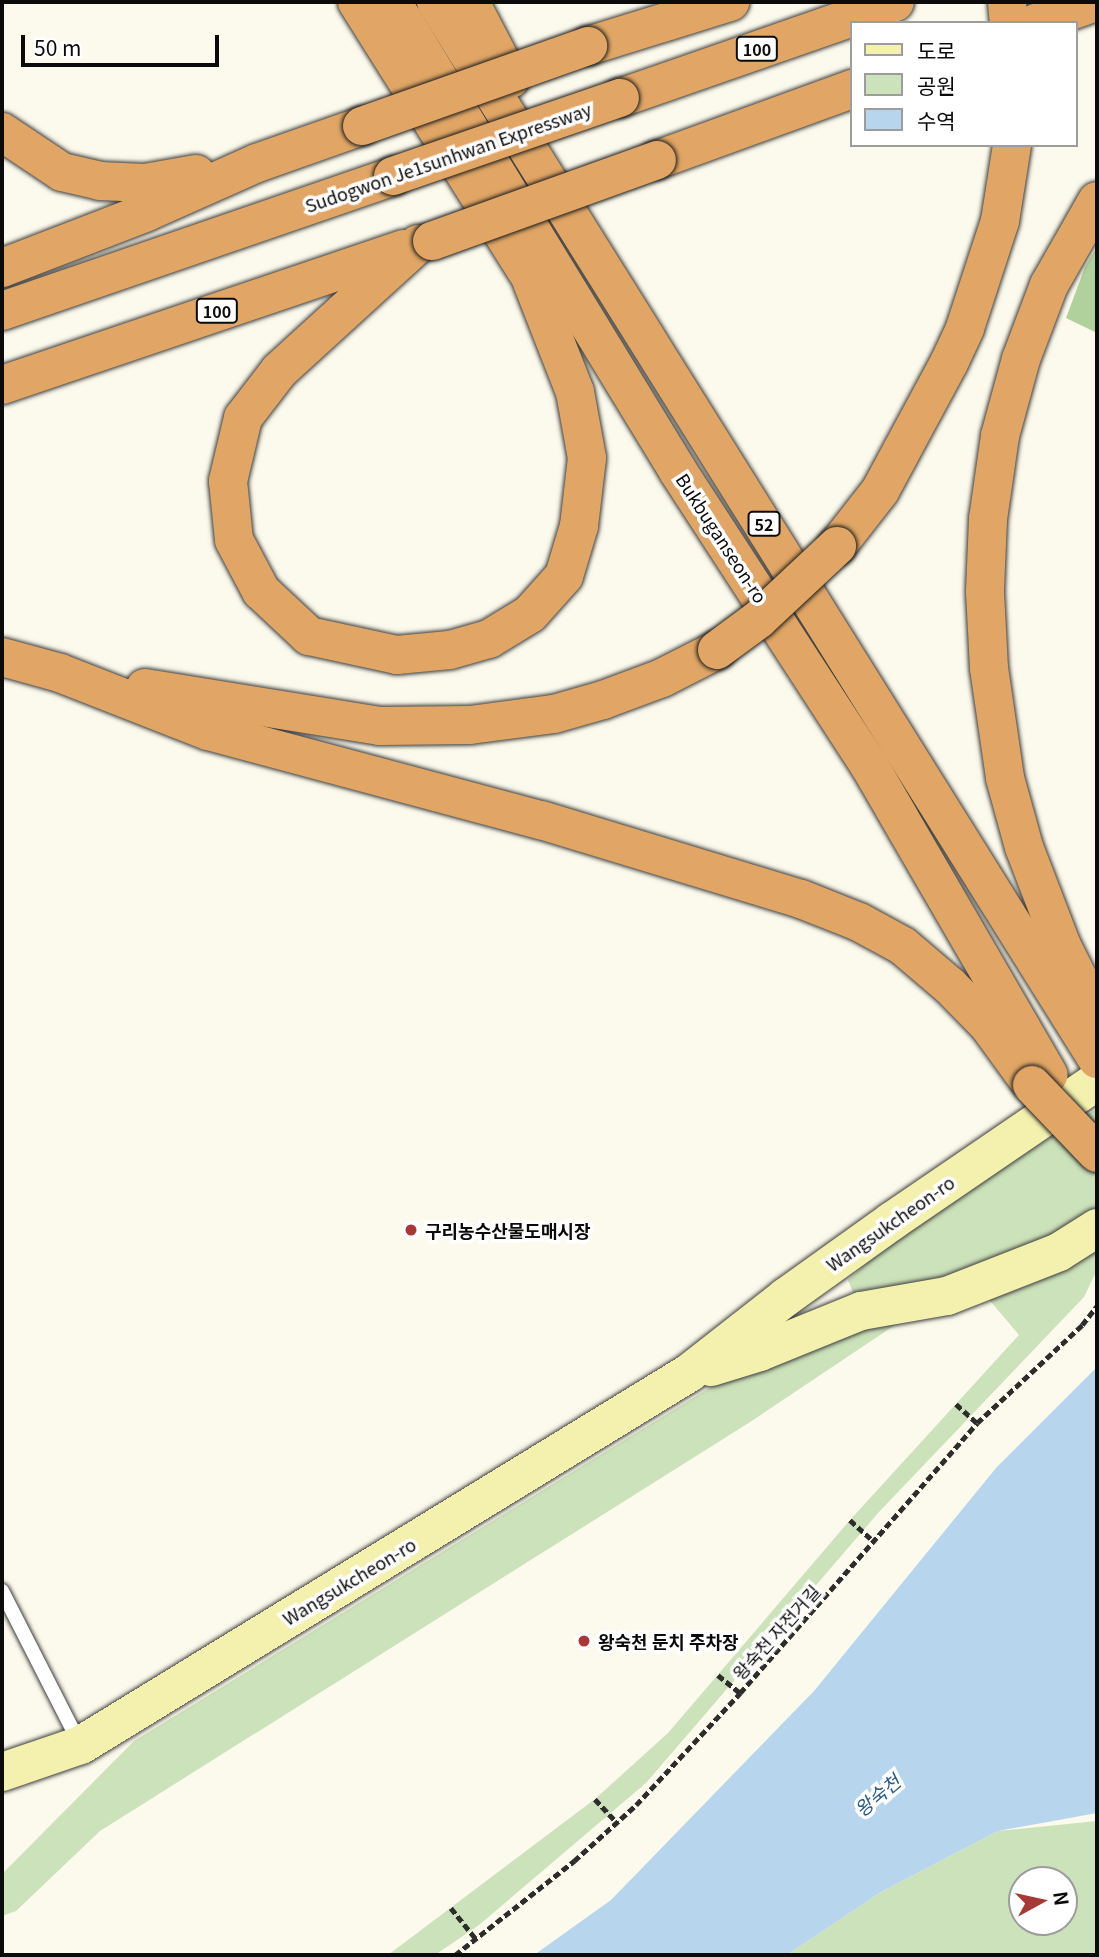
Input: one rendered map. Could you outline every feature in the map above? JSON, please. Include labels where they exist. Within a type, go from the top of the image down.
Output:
[{"type":"highway","points":[[357,2],[532,282],[610,391],[678,471]]},
{"type":"highway","name":"Bukbuganseon-ro","points":[[392,2],[678,471],[869,765],[1041,1080]]},
{"type":"highway","name":"52","points":[[436,2],[1096,1051]]},
{"type":"highway","points":[[470,2],[620,296]]},
{"type":"highway","points":[[2,268],[147,212],[257,163],[588,46],[702,2]]},
{"type":"highway","points":[[588,46],[730,2]]},
{"type":"highway","name":"Sudogwon Je1sunhwan Expressway","points":[[2,312],[895,2]]},
{"type":"highway","points":[[1007,2],[1010,21]]},
{"type":"highway","points":[[1042,21],[1096,2]]},
{"type":"highway","name":"100","points":[[2,384],[425,242],[850,90]]},
{"type":"highway","points":[[2,132],[62,172],[100,181],[145,183],[257,163]]},
{"type":"highway","points":[[60,673],[380,726],[470,725],[554,714],[603,700],[662,678],[717,650],[759,619],[837,546],[880,491],[954,352],[1000,221],[1012,147]]},
{"type":"highway","points":[[1096,1051],[1062,946],[1024,847],[1005,778],[989,668],[985,592],[988,519],[1000,436],[1021,359],[1049,285],[1097,201]]},
{"type":"highway","points":[[425,242],[279,371],[243,418],[228,481],[233,540],[261,591],[309,636],[397,655],[450,650],[489,639],[530,614],[564,576],[579,526],[586,458],[575,392],[532,282]]},
{"type":"highway","points":[[2,657],[60,673],[208,731],[541,820],[801,899],[859,922],[903,946],[950,986],[1041,1080]]},
{"type":"highway","name":"52","points":[[1041,1080],[1097,1152]]},
{"type":"street","name":"Wangsukcheon-ro","points":[[2,1772],[81,1745],[689,1373],[786,1297],[882,1228],[1096,1051]]},
{"type":"street","name":"Wangsukcheon-ro","points":[[689,1373],[760,1352],[861,1311],[947,1296],[1059,1252],[1097,1227]]},
{"type":"lane","points":[[2,1591],[81,1745]]},
{"type":"path","name":"왕숙천 자전거길","points":[[454,1955],[617,1823],[740,1693],[977,1423],[1082,1325],[1097,1306]]},
{"type":"path","points":[[956,1404],[977,1423]]},
{"type":"path","points":[[850,1520],[873,1541]]},
{"type":"path","points":[[718,1675],[740,1693]]},
{"type":"path","points":[[595,1799],[617,1823]]},
{"type":"path","points":[[452,1908],[476,1939]]},
{"type":"green space","points":[[1097,247],[1097,333],[1066,318],[1085,267]]},
{"type":"green space","points":[[1097,1109],[1097,1209],[1026,1255],[932,1289],[854,1295],[848,1280],[909,1224]]},
{"type":"green space","points":[[1097,1244],[1097,1270],[1084,1297],[879,1512],[646,1783],[479,1925],[435,1955],[388,1955],[595,1799],[668,1733],[850,1520],[1019,1335],[986,1296]]},
{"type":"green space","points":[[901,1321],[747,1424],[100,1831],[16,1911],[2,1916],[2,1874],[134,1741],[737,1371],[804,1345]]},
{"type":"green space","points":[[1097,1821],[1097,1955],[787,1955],[881,1892],[998,1831]]},
{"type":"water","name":"왕숙천","points":[[1097,1367],[1097,1813],[998,1831],[881,1892],[787,1955],[534,1955],[611,1900],[814,1691],[996,1468]]},
{"type":"place","name":"구리농수산물도매시장","points":[[411,1230]]},
{"type":"place","name":"왕숙천 둔치 주차장","points":[[584,1641]]}]
